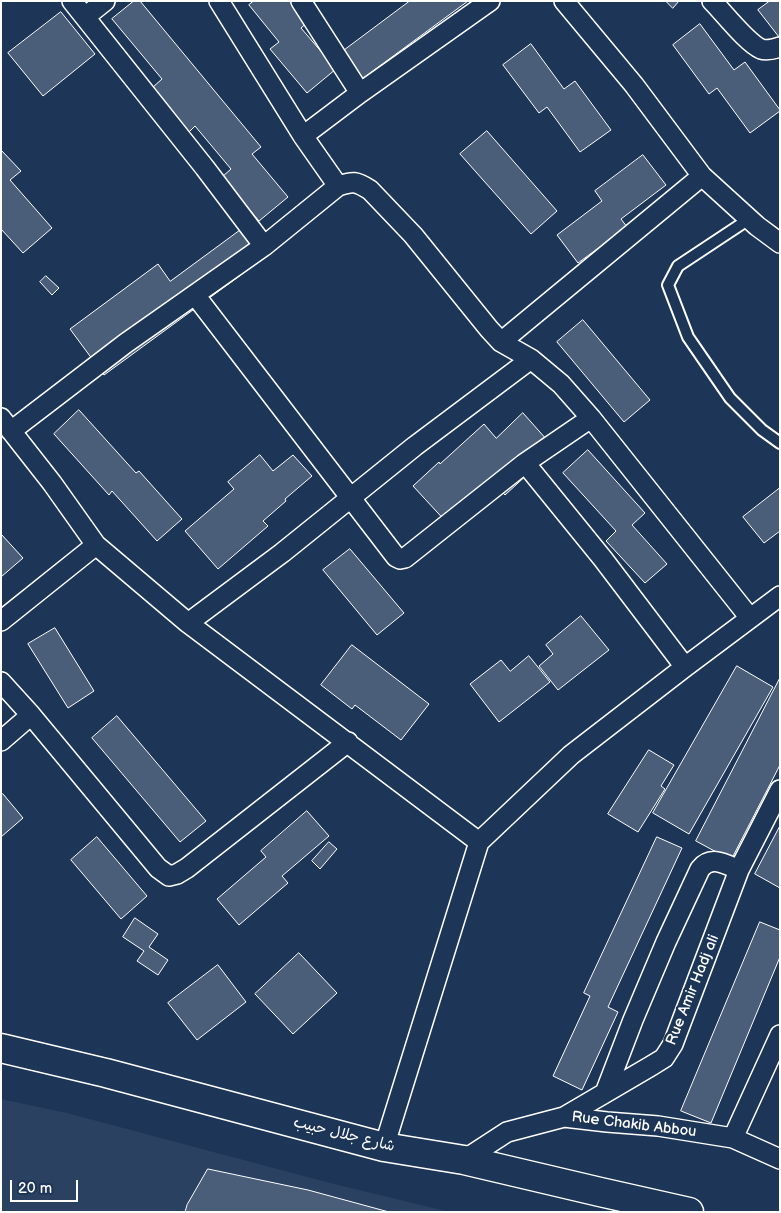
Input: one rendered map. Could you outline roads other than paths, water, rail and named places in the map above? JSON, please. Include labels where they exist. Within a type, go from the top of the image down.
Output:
[{"type":"street","points":[[72,1],[205,168],[264,246]]},
{"type":"street","points":[[85,17],[105,1]]},
{"type":"street","points":[[219,1],[303,136],[338,186]]},
{"type":"street","points":[[301,1],[360,93]]},
{"type":"street","points":[[303,136],[360,93],[490,1]]},
{"type":"street","points":[[564,1],[634,85],[702,176],[749,219],[780,243]]},
{"type":"street","points":[[712,1],[753,44],[762,50],[780,47]]},
{"type":"street","points":[[501,342],[702,176]]},
{"type":"street","points":[[479,842],[188,622],[96,545],[52,483],[6,425],[264,246],[338,186],[350,182],[362,185],[370,190],[413,235],[501,342],[531,359],[561,384],[591,418],[750,618]]},
{"type":"street","points":[[195,295],[350,498],[396,557],[400,559],[405,558],[525,463],[591,418]]},
{"type":"street","points":[[188,622],[282,553],[415,446],[531,359]]},
{"type":"street","points":[[525,463],[602,559],[684,668]]},
{"type":"street","points":[[1,621],[96,545]]},
{"type":"street","points":[[384,1147],[479,842],[571,756],[780,596]]},
{"type":"street","points":[[1,682],[32,715],[158,868],[169,876],[178,874],[348,742]]},
{"type":"street","points":[[1,740],[32,715]]},
{"type":"street","name":"Rue Amir Hadj ali","points":[[564,1117],[664,1058],[674,1044],[739,870],[780,790]]},
{"type":"street","points":[[605,1093],[666,942],[700,869],[704,864],[717,861],[739,870]]},
{"type":"street","points":[[733,1138],[780,1035]]},
{"type":"street","name":"شارع جلال حبيب","points":[[1,1048],[125,1078],[384,1147],[464,1160],[689,1212]]},
{"type":"street","name":"Rue Chakib Abbou","points":[[464,1160],[507,1132],[564,1117],[658,1126],[733,1138],[780,1159]]},
{"type":"lane","points":[[749,219],[678,266],[668,285],[688,337],[730,398],[762,430],[780,443]]}]
